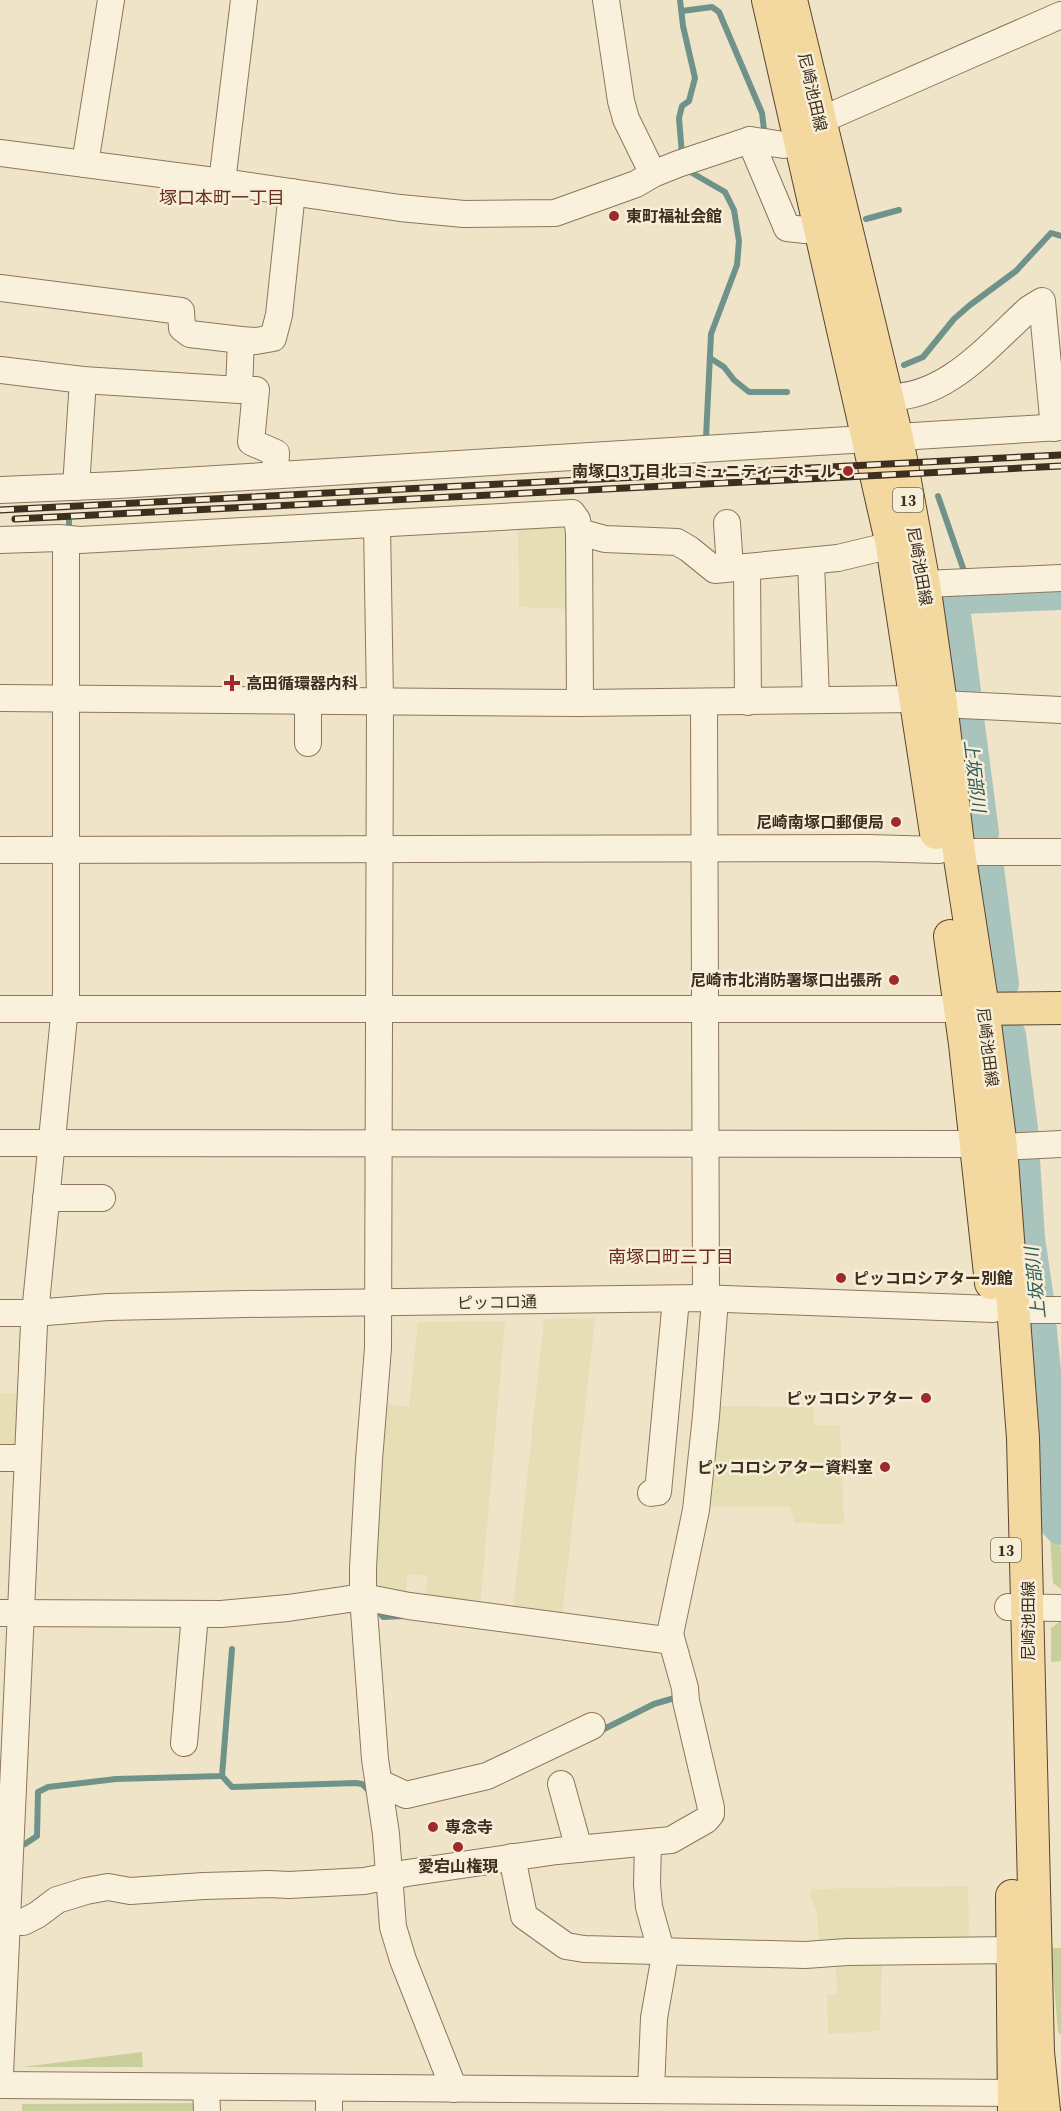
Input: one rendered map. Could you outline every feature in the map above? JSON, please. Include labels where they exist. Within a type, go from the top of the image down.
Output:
[{"type":"main road","name":"尼崎池田線","points":[[768,0],[780,138],[885,397],[882,439],[892,545],[929,701],[971,1009],[1006,1146],[1029,1310],[1018,1607],[1014,1950],[1036,2099]]},
{"type":"main road","name":"尼崎池田線","points":[[791,0],[780,138],[819,226],[882,439],[934,584],[929,701]]},
{"type":"main road","points":[[971,1009],[1061,1008]]},
{"type":"main road","name":"尼崎池田線","points":[[1018,1607],[1028,1665],[1038,2052],[1036,2099]]},
{"type":"street","points":[[84,164],[111,0]]},
{"type":"street","points":[[222,182],[244,0]]},
{"type":"street","points":[[606,0],[621,101],[626,119],[653,174]]},
{"type":"street","points":[[0,153],[430,212],[555,213],[636,184],[653,174],[683,163],[780,138],[1061,15]]},
{"type":"street","points":[[780,138],[787,228],[805,230],[819,226]]},
{"type":"street","points":[[0,288],[181,311],[182,328],[190,334],[256,341],[273,338],[279,315],[292,192]]},
{"type":"street","points":[[0,490],[1058,428],[1042,301],[1029,309],[959,373],[924,392],[899,398],[885,397]]},
{"type":"street","points":[[239,390],[241,340]]},
{"type":"street","points":[[0,370],[83,380],[256,390],[251,442],[276,453],[275,475]]},
{"type":"street","points":[[76,487],[83,380]]},
{"type":"street","points":[[0,540],[59,538],[73,540],[572,513],[577,520],[579,532],[580,703]]},
{"type":"street","points":[[727,523],[739,568],[748,702]]},
{"type":"street","points":[[377,525],[380,700],[377,1380],[368,1472],[363,1597],[375,1759],[380,1783],[393,1927],[400,1952],[454,2089]]},
{"type":"street","points":[[579,532],[604,539],[677,542],[715,570],[811,561],[876,550],[892,545]]},
{"type":"street","points":[[0,2074],[7,1768],[23,1613],[27,1458],[45,1312],[52,1198],[50,1143],[65,1009],[71,849],[73,540]]},
{"type":"street","points":[[811,561],[816,700]]},
{"type":"street","points":[[934,584],[1061,578]]},
{"type":"street","points":[[0,698],[580,703],[929,701],[1061,710]]},
{"type":"street","points":[[308,700],[308,743]]},
{"type":"street","points":[[4,1922],[23,1922],[57,1900],[108,1887],[130,1891],[364,1881],[512,1857],[671,1840],[706,1820],[711,1814],[685,1688],[671,1638],[671,1626],[696,1510],[706,1416],[710,1299],[705,1144],[703,849],[705,703]]},
{"type":"street","points":[[0,850],[703,849],[1061,852]]},
{"type":"street","points":[[0,1009],[971,1009]]},
{"type":"street","points":[[0,1143],[1006,1146],[1061,1144]]},
{"type":"street","points":[[52,1198],[102,1198]]},
{"type":"street","points":[[651,1493],[658,1492],[676,1299]]},
{"type":"street","name":"ピッコロ通","points":[[0,1313],[120,1307],[676,1299],[1029,1310]]},
{"type":"street","points":[[0,1458],[27,1458]]},
{"type":"street","points":[[23,1613],[221,1614],[288,1608],[363,1597],[409,1606],[665,1640],[671,1638]]},
{"type":"street","points":[[1018,1607],[1061,1608]]},
{"type":"street","points":[[184,1743],[195,1614]]},
{"type":"street","points":[[380,1783],[405,1795],[487,1776],[592,1725]]},
{"type":"street","points":[[561,1784],[579,1849]]},
{"type":"street","points":[[648,1843],[649,1907],[664,1961],[654,2018],[651,2090]]},
{"type":"street","points":[[512,1857],[524,1916],[566,1946],[584,1949],[805,1955],[847,1952],[1014,1950]]},
{"type":"street","points":[[0,2085],[206,2099],[329,2099],[454,2089],[651,2090],[690,2101],[1036,2099]]},
{"type":"shaded area","points":[[567,520],[569,609],[519,607],[518,523]]},
{"type":"shaded area","points":[[595,1318],[562,1618],[513,1611],[544,1319]]},
{"type":"shaded area","points":[[505,1321],[480,1607],[426,1598],[427,1576],[407,1574],[406,1596],[374,1589],[385,1404],[409,1407],[418,1322]]},
{"type":"shaded area","points":[[0,1393],[24,1393],[24,1446],[0,1451]]},
{"type":"shaded area","points":[[718,1406],[814,1407],[814,1425],[840,1425],[844,1524],[795,1523],[790,1507],[706,1506]]},
{"type":"shaded area","points":[[968,1886],[969,1933],[964,1945],[819,1949],[817,1912],[811,1897],[811,1889]]},
{"type":"shaded area","points":[[882,1963],[880,2031],[828,2034],[827,1995],[837,1994],[836,1966]]},
{"type":"green space","points":[[1050,1535],[1061,1547],[1061,1589],[1053,1583]]},
{"type":"green space","points":[[1061,1622],[1061,1661],[1051,1662],[1051,1628]]},
{"type":"green space","points":[[1051,1948],[1061,1948],[1061,2035],[1058,2033]]},
{"type":"green space","points":[[142,2052],[143,2067],[22,2067]]},
{"type":"green space","points":[[204,2103],[204,2111],[22,2111],[22,2104]]},
{"type":"waterway","points":[[680,0],[683,26],[695,78],[689,101],[682,106],[679,118],[682,155]]},
{"type":"waterway","points":[[682,11],[712,7],[719,12],[762,113],[765,138]]},
{"type":"waterway","points":[[687,170],[725,192],[734,210],[739,241],[737,265],[711,334],[706,438]]},
{"type":"waterway","points":[[866,219],[899,210]]},
{"type":"waterway","points":[[904,365],[923,357],[954,319],[1016,271],[1051,233],[1061,236]]},
{"type":"waterway","points":[[710,358],[724,367],[734,380],[749,392],[787,392]]},
{"type":"waterway","points":[[938,496],[963,568],[961,575]]},
{"type":"waterway","name":"上坂部川","points":[[964,691],[953,608],[956,601],[964,597],[1061,593]]},
{"type":"waterway","name":"上坂部川","points":[[967,718],[982,833]]},
{"type":"waterway","name":"上坂部川","points":[[987,868],[1002,984]]},
{"type":"waterway","name":"上坂部川","points":[[1009,1035],[1021,1129],[1028,1238],[1037,1300],[1048,1411],[1054,1520],[1061,1528]]},
{"type":"waterway","points":[[376,1608],[383,1617],[404,1616]]},
{"type":"waterway","points":[[25,1844],[37,1836],[38,1792],[48,1787],[116,1779],[222,1776],[232,1649]]},
{"type":"waterway","points":[[598,1732],[654,1704],[678,1697]]},
{"type":"waterway","points":[[222,1776],[232,1787],[356,1783],[362,1784],[370,1792]]},
{"type":"railway","points":[[0,510],[1061,455]]},
{"type":"railway","points":[[15,519],[1061,466]]},
{"type":"place","name":"東町福祉会館","points":[[614,216]]},
{"type":"place","name":"南塚口3丁目北コミュニティーホール","points":[[848,471]]},
{"type":"place","name":"高田循環器内科","points":[[232,683]]},
{"type":"place","name":"尼崎南塚口郵便局","points":[[896,822]]},
{"type":"place","name":"尼崎市北消防署塚口出張所","points":[[894,980]]},
{"type":"place","name":"ピッコロシアター別館","points":[[841,1278]]},
{"type":"place","name":"ピッコロシアター","points":[[926,1398]]},
{"type":"place","name":"ピッコロシアター資料室","points":[[885,1467]]},
{"type":"place","name":"専念寺","points":[[433,1827]]},
{"type":"place","name":"愛宕山権現","points":[[458,1847]]},
{"type":"district","name":"塚口本町一丁目","points":[[222,197]]},
{"type":"district","name":"南塚口町三丁目","points":[[671,1256]]}]
